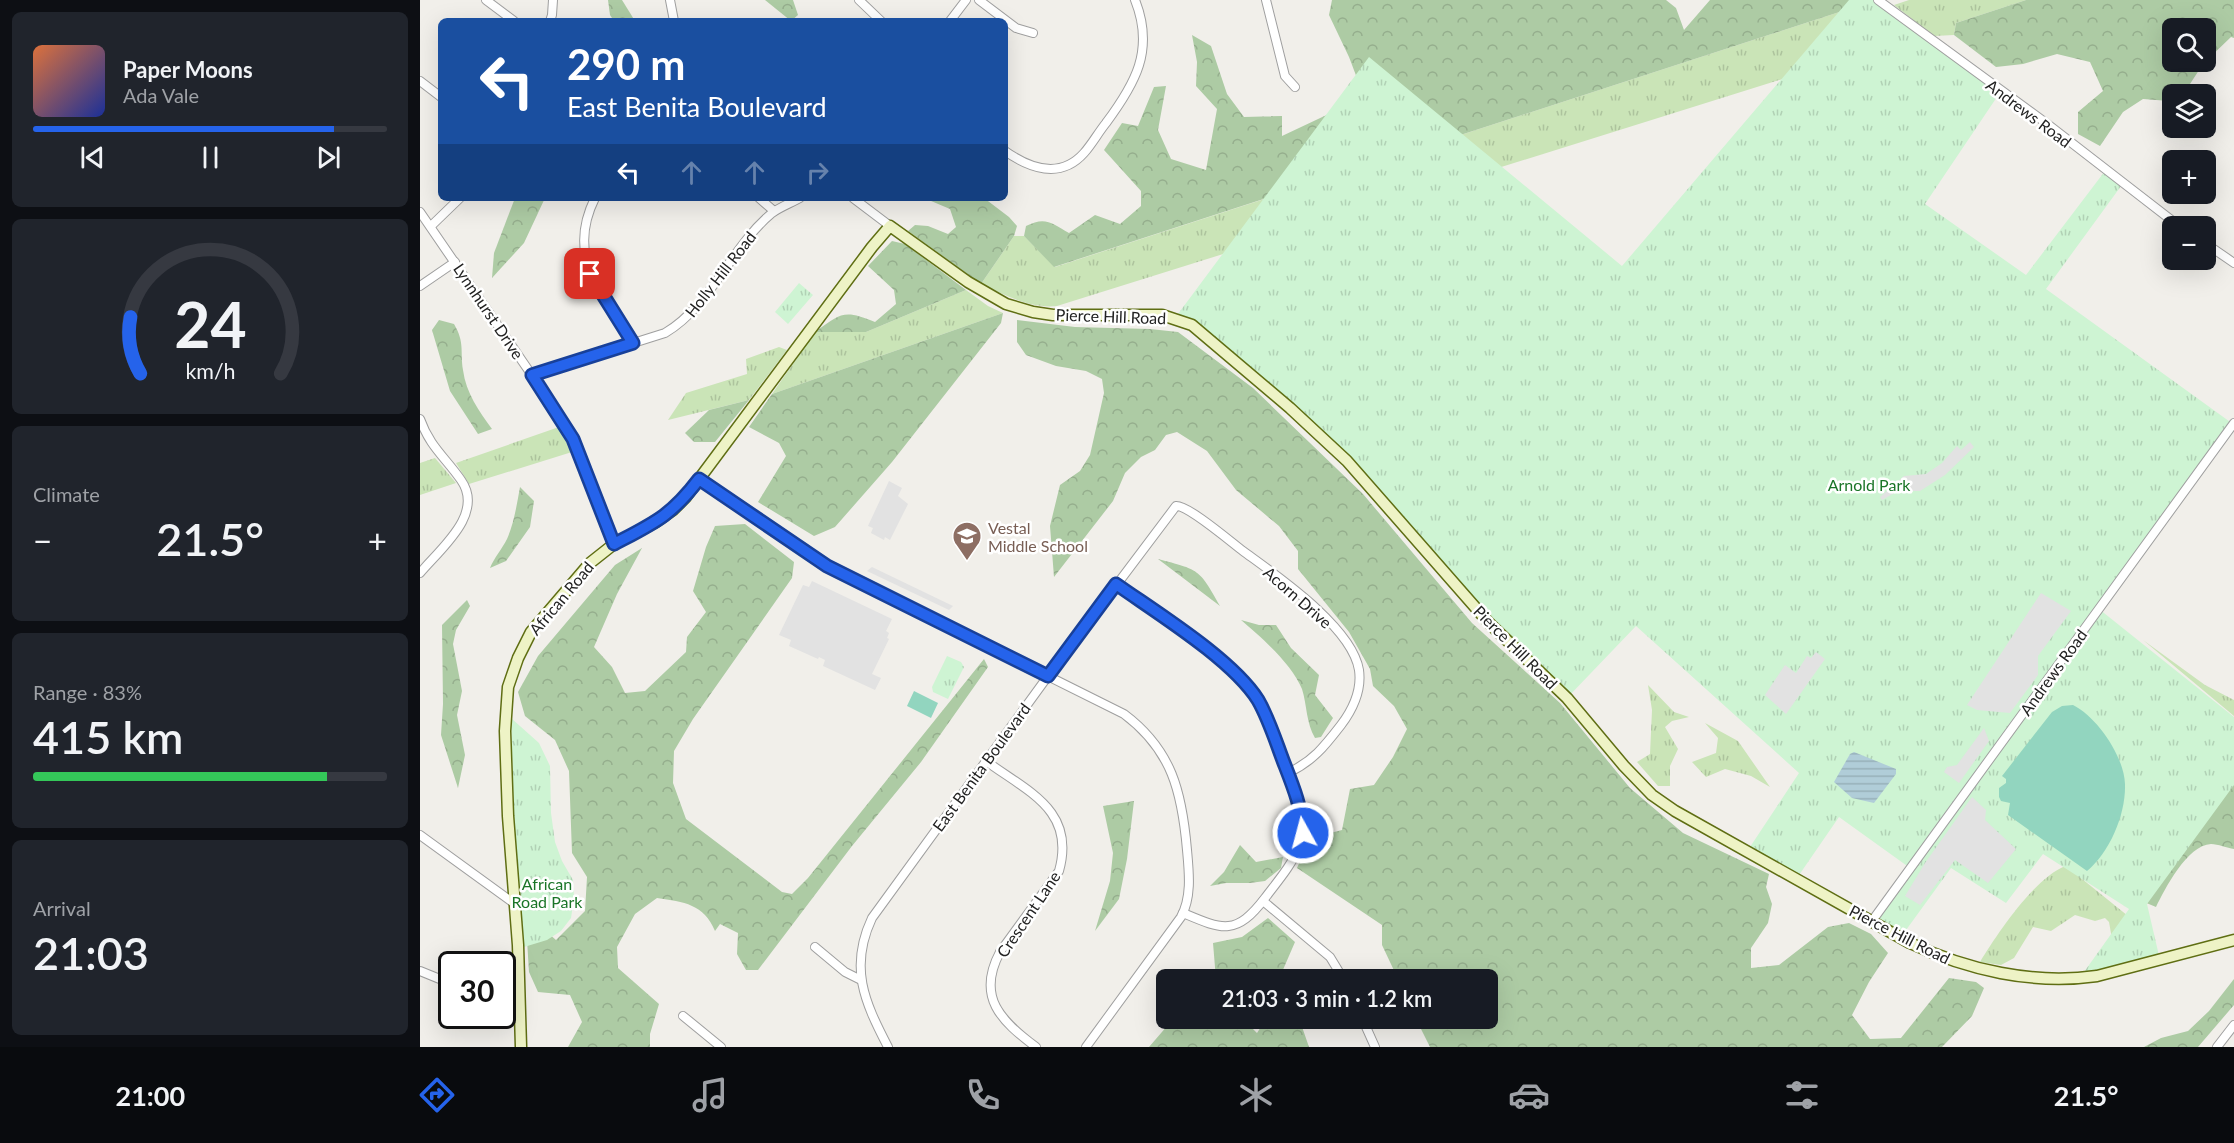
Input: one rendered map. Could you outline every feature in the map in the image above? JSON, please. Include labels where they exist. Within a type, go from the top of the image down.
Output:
[{"type":"street","points":[[486,0],[510,18]]},
{"type":"street","points":[[551,18],[553,0]]},
{"type":"street","points":[[670,0],[673,18]]},
{"type":"street","points":[[859,0],[878,18]]},
{"type":"street","points":[[952,18],[966,0]]},
{"type":"street","points":[[979,0],[1003,18]]},
{"type":"street","points":[[1008,153],[1027,165],[1052,169],[1065,166],[1083,154],[1131,88],[1139,68],[1143,40],[1142,22],[1135,0]]},
{"type":"street","points":[[1266,0],[1285,76],[1295,87]]},
{"type":"street","name":"Andrews Road","points":[[1878,0],[2046,123],[2167,216]]},
{"type":"street","points":[[1008,22],[1016,28],[1034,33]]},
{"type":"street","points":[[420,81],[438,95]]},
{"type":"street","points":[[431,226],[457,201]]},
{"type":"street","points":[[594,201],[586,220],[583,241],[585,257],[590,274],[633,343]]},
{"type":"street","points":[[762,201],[774,211]]},
{"type":"street","name":"Holly Hill Road","points":[[532,375],[665,333],[691,313],[759,225],[774,211],[794,201]]},
{"type":"street","name":"Pierce Hill Road","points":[[857,201],[968,282],[1006,304],[1053,315],[1162,315],[1192,325],[1347,461],[1489,623],[1567,698],[1624,766],[1652,795],[1675,811],[1910,942],[1952,961],[2000,972],[2044,978],[2079,979],[2234,940]]},
{"type":"street","name":"Lynnhurst Drive","points":[[420,212],[573,439],[614,544]]},
{"type":"street","name":"African Road","points":[[522,1047],[505,731],[508,687],[518,658],[531,632],[543,616],[590,563],[614,544],[656,522],[673,510],[699,479],[850,275],[890,226]]},
{"type":"street","points":[[2216,251],[2234,263]]},
{"type":"street","points":[[420,286],[455,262]]},
{"type":"street","points":[[420,419],[432,446],[461,480],[469,499],[467,513],[460,527],[420,573]]},
{"type":"street","name":"Andrews Road","points":[[1872,921],[2234,423]]},
{"type":"street","points":[[699,479],[827,566],[1124,714],[1149,735],[1163,754],[1173,773],[1180,797],[1189,874],[1188,896],[1183,913],[1086,1047]]},
{"type":"street","name":"Acorn Drive","points":[[1174,508],[1181,506],[1199,517],[1297,592],[1331,624],[1349,646],[1356,661],[1359,671],[1359,687],[1351,711],[1315,757],[1288,773]]},
{"type":"street","name":"East Benita Boulevard","points":[[888,1047],[872,1017],[861,980],[861,949],[872,918],[1048,676],[1174,508]]},
{"type":"street","points":[[1116,584],[1192,638],[1232,670],[1257,698],[1265,713],[1300,806],[1303,833],[1300,845],[1288,867],[1248,918],[1232,926],[1221,927],[1183,913]]},
{"type":"street","name":"Crescent Lane","points":[[986,761],[1046,805],[1056,817],[1063,838],[1063,857],[1059,870],[993,964],[991,983],[996,1010],[1006,1023],[1036,1047]]},
{"type":"street","points":[[420,835],[515,904]]},
{"type":"street","points":[[1263,901],[1330,957],[1337,969]]},
{"type":"street","points":[[815,947],[845,972],[861,980]]},
{"type":"street","points":[[420,972],[438,979]]},
{"type":"street","points":[[516,991],[520,991]]},
{"type":"street","points":[[683,1016],[721,1047]]},
{"type":"street","points":[[2217,1047],[2234,1025]]},
{"type":"street","points":[[1367,1029],[1375,1047]]},
{"type":"green space","points":[[608,0],[622,0],[633,18],[612,18]]},
{"type":"green space","points":[[765,0],[793,0],[798,15],[794,18],[787,18]]},
{"type":"green space","points":[[1332,0],[1666,0],[1676,8],[1684,30],[1710,0],[1864,0],[1867,3],[1054,267],[1024,236],[1026,226],[1038,221],[1048,222],[1069,233],[1095,215],[1120,224],[1141,206],[1141,191],[1104,150],[1122,123],[1138,126],[1154,87],[1166,86],[1158,130],[1171,159],[1206,170],[1217,109],[1196,86],[1197,62],[1192,35],[1211,46],[1227,94],[1244,117],[1282,116],[1282,136],[1352,103],[1360,86],[1329,15]]},
{"type":"green space","name":"Arnold Park","points":[[1849,0],[1878,0],[2001,91],[1925,204],[2026,275],[2105,171],[2124,182],[2046,289],[2233,424],[2099,609],[2234,717],[2234,785],[2147,904],[2160,960],[2079,979],[2129,909],[2043,854],[2006,903],[1951,868],[1901,937],[1872,921],[1910,868],[1839,817],[1797,878],[1748,850],[1799,773],[1636,626],[1567,698],[1489,623],[1366,481],[1290,408],[1175,318],[1369,57],[1622,266]]},
{"type":"green space","points":[[1909,0],[2026,0],[1956,23],[1954,35],[1934,36],[1894,5]]},
{"type":"green space","points":[[2026,0],[2234,0],[2234,38],[2231,37],[2216,51],[2216,18],[2162,18],[2162,72],[2198,72],[2190,84],[2162,84],[2162,100],[2143,99],[2123,112],[2100,146],[2078,134],[2078,112],[2103,91],[2090,62],[2057,54],[2023,64],[1996,67],[1954,35],[1956,23]]},
{"type":"green space","points":[[1867,3],[1904,41],[1057,306],[1027,303],[981,284],[1014,236],[1024,236],[1055,267]]},
{"type":"green space","points":[[514,201],[544,201],[524,243],[492,278],[494,253]]},
{"type":"green space","points":[[931,201],[988,201],[1017,226],[1014,236],[981,284],[908,231],[915,225],[928,226],[948,234],[956,227],[950,209]]},
{"type":"green space","points":[[892,241],[905,244],[966,290],[866,332],[815,332],[837,317],[849,314],[875,322],[896,304],[894,290],[868,266]]},
{"type":"green space","points":[[799,283],[813,295],[788,324],[775,312]]},
{"type":"green space","points":[[966,290],[988,306],[1003,313],[772,394],[815,332],[866,332]]},
{"type":"green space","points":[[1003,313],[1001,323],[892,462],[835,527],[814,536],[758,502],[786,456],[779,443],[749,427],[772,394]]},
{"type":"green space","points":[[439,320],[454,324],[461,342],[463,370],[467,386],[492,429],[478,434],[450,391],[432,330]]},
{"type":"green space","points":[[1017,320],[1075,327],[1178,332],[1253,388],[1363,494],[1472,623],[1560,703],[1630,788],[1683,833],[1769,874],[1766,887],[1772,904],[1768,923],[1751,948],[1751,968],[1779,965],[1828,927],[1849,923],[1871,934],[1888,953],[1869,982],[1852,1015],[1870,1039],[1901,1038],[1949,978],[1976,982],[1984,988],[1972,1016],[1942,1047],[1430,1047],[1421,1029],[1498,1029],[1498,969],[1393,969],[1382,945],[1382,925],[1297,868],[1312,841],[1323,835],[1342,830],[1350,789],[1374,785],[1393,757],[1407,729],[1394,706],[1373,686],[1370,669],[1349,632],[1298,569],[1298,551],[1279,526],[1236,490],[1207,451],[1177,432],[1166,435],[1155,450],[1141,457],[1125,473],[1113,501],[1054,577],[1050,526],[1060,485],[1080,471],[1090,455],[1104,393],[1102,379],[1086,371],[1056,366],[1026,355],[1017,342]]},
{"type":"green space","points":[[779,347],[787,350],[749,400],[668,420],[686,393],[747,374],[746,359]]},
{"type":"green space","points":[[749,400],[715,442],[694,442],[685,433],[709,410]]},
{"type":"green space","points":[[559,427],[572,452],[469,484],[456,463]]},
{"type":"green space","points":[[435,458],[456,483],[420,495],[420,463]]},
{"type":"green space","points":[[520,487],[534,501],[530,527],[506,561],[490,568],[509,533]]},
{"type":"green space","points":[[745,524],[794,562],[792,578],[693,719],[674,751],[673,783],[686,819],[782,892],[792,894],[808,878],[984,659],[988,667],[921,762],[852,846],[758,970],[746,970],[737,954],[738,933],[720,924],[715,931],[705,915],[692,906],[657,898],[635,914],[617,947],[618,968],[659,1004],[650,1034],[650,1047],[568,1047],[582,1022],[570,995],[538,992],[529,972],[526,924],[539,925],[556,940],[585,911],[587,877],[572,853],[569,771],[555,740],[525,716],[518,692],[538,656],[615,565],[642,548],[617,594],[594,647],[612,667],[625,693],[645,691],[686,652],[687,637],[706,612],[693,591],[715,526]]},
{"type":"green space","points":[[1158,559],[1196,572],[1207,584],[1220,606]]},
{"type":"green space","points":[[467,600],[470,606],[456,630],[453,644],[462,691],[457,715],[465,755],[458,788],[441,735],[442,625]]},
{"type":"green space","points":[[1241,620],[1259,625],[1276,625],[1291,648],[1319,675],[1315,695],[1333,718],[1321,737],[1315,738],[1312,732],[1302,689],[1291,670],[1258,634]]},
{"type":"green space","points":[[2143,640],[2205,685],[2234,700],[2234,716]]},
{"type":"green space","points":[[947,656],[961,662],[964,667],[948,699],[933,692],[932,687]]},
{"type":"green space","points":[[1648,685],[1674,712],[1689,717],[1672,721],[1665,727],[1678,749],[1670,766],[1670,786],[1658,786],[1637,762],[1650,754],[1652,710]]},
{"type":"green space","points":[[914,691],[938,703],[931,718],[907,706]]},
{"type":"green space","points":[[2073,705],[2091,718],[2108,738],[2120,762],[2125,784],[2123,808],[2115,832],[2103,854],[2087,871],[2008,815],[2010,803],[2001,801],[1999,797],[1999,788],[2006,783],[2006,779],[2002,776],[2052,712],[2062,706]]},
{"type":"green space","name":"African Road Park","points":[[511,718],[539,743],[550,766],[551,813],[555,842],[562,861],[573,880],[574,898],[571,918],[561,931],[547,940],[524,947],[514,824]]},
{"type":"green space","points":[[1705,723],[1738,741],[1770,787],[1751,776],[1725,769],[1706,777],[1692,762],[1716,753],[1718,738]]},
{"type":"green space","points":[[2234,778],[2234,849],[2214,844],[2202,846],[2178,869],[2156,907],[2144,902]]},
{"type":"green space","points":[[1134,801],[1127,859],[1119,899],[1095,931],[1110,881],[1113,853],[1103,806]]},
{"type":"green space","points":[[1240,845],[1256,862],[1283,857],[1281,868],[1265,881],[1210,886],[1224,872]]},
{"type":"green space","points":[[2066,866],[2133,920],[2112,939],[2109,922],[2105,918],[2095,921],[2075,915],[2051,931],[2033,927],[2014,958],[2001,965],[1980,962],[2030,893],[2054,872]]},
{"type":"green space","points":[[1268,918],[1295,942],[1283,969],[1215,969],[1213,943],[1242,937]]},
{"type":"green space","points":[[2234,979],[2234,1005],[2198,1047],[2144,1047],[2161,1038],[2188,1031],[2209,1011]]},
{"type":"green space","points":[[1165,1029],[1253,1029],[1257,1033],[1260,1029],[1303,1029],[1309,1047],[1149,1047]]},
{"type":"shaded area","points":[[1970,442],[1974,447],[1945,475],[1920,491],[1898,491],[1882,500],[1880,497],[1904,476],[1926,474],[1942,463],[1957,446],[1961,450]]},
{"type":"shaded area","points":[[889,481],[902,488],[898,496],[908,504],[890,540],[885,537],[884,540],[871,533],[873,528],[868,526]]},
{"type":"shaded area","points":[[872,567],[953,606],[949,610],[867,571]]},
{"type":"shaded area","points":[[812,581],[892,619],[886,631],[889,633],[887,638],[889,639],[872,674],[881,678],[875,690],[823,666],[825,660],[789,646],[791,640],[779,635],[803,585],[809,587]]},
{"type":"shaded area","points":[[2041,593],[2071,611],[2038,656],[2038,675],[2010,713],[1977,710],[1967,705]]},
{"type":"shaded area","points":[[1816,652],[1825,659],[1786,714],[1765,695],[1785,665],[1796,673],[1807,656],[1811,658]]},
{"type":"shaded area","points":[[1984,728],[1989,741],[1959,783],[1944,772],[1947,767],[1957,765]]},
{"type":"shaded area","points":[[1972,797],[1986,810],[1985,820],[2016,849],[1988,883],[1955,860],[1920,905],[1905,896],[1925,863]]},
{"type":"water","points":[[1854,752],[1896,769],[1896,774],[1874,803],[1852,798],[1834,782],[1850,754]]},
{"type":"place","name":"Vestal Middle School","points":[[967,562]]},
{"type":"route","points":[[590,274],[633,343],[532,375],[573,439],[614,544],[656,522],[673,510],[699,479],[827,566],[1048,676],[1116,584],[1192,638],[1232,670],[1257,698],[1265,713],[1300,806],[1303,833]]}]
